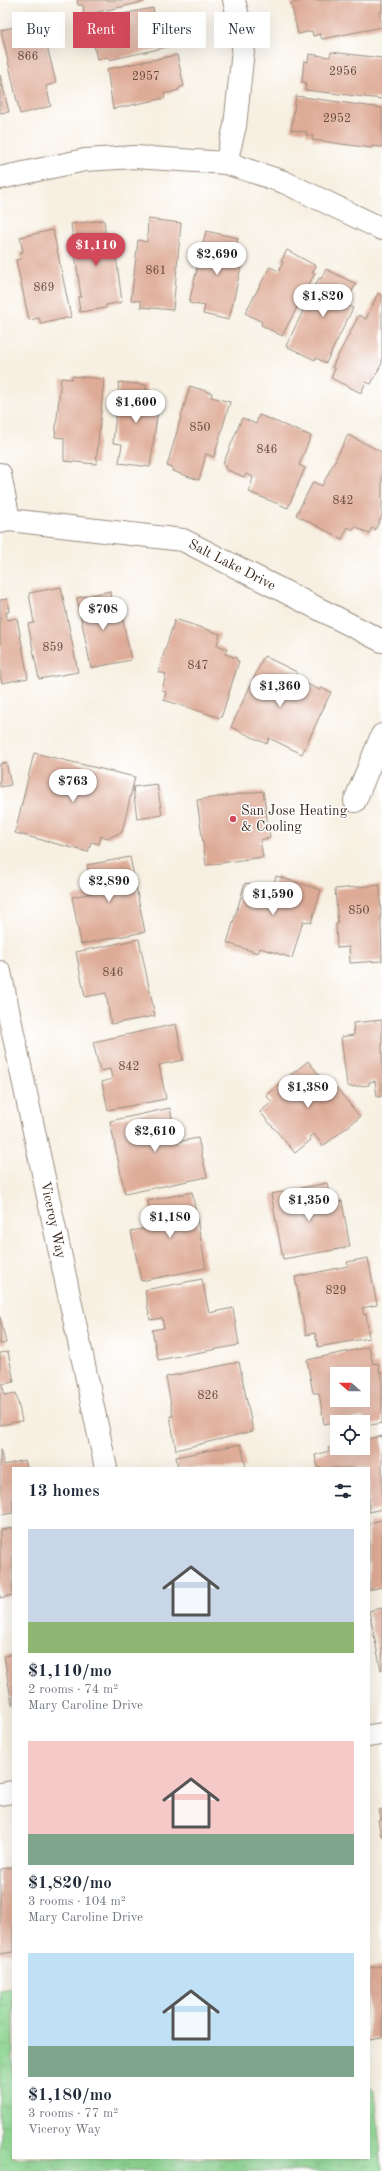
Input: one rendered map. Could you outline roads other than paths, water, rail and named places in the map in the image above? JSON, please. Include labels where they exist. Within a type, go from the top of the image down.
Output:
[{"type":"street","points":[[226,163],[235,126],[244,41],[234,0]]},
{"type":"street","points":[[0,178],[85,160],[135,157],[226,163],[284,182],[382,229]]},
{"type":"street","points":[[0,474],[5,521]]},
{"type":"street","name":"Salt Lake Drive","points":[[5,521],[183,540],[382,641]]},
{"type":"street","points":[[355,801],[382,735]]},
{"type":"street","name":"Viceroy Way","points":[[0,972],[106,1467]]},
{"type":"street","points":[[370,1736],[382,1734]]},
{"type":"street","points":[[0,1794],[12,1792]]},
{"type":"place","name":"San Jose Heating & Cooling","points":[[233,819]]}]
